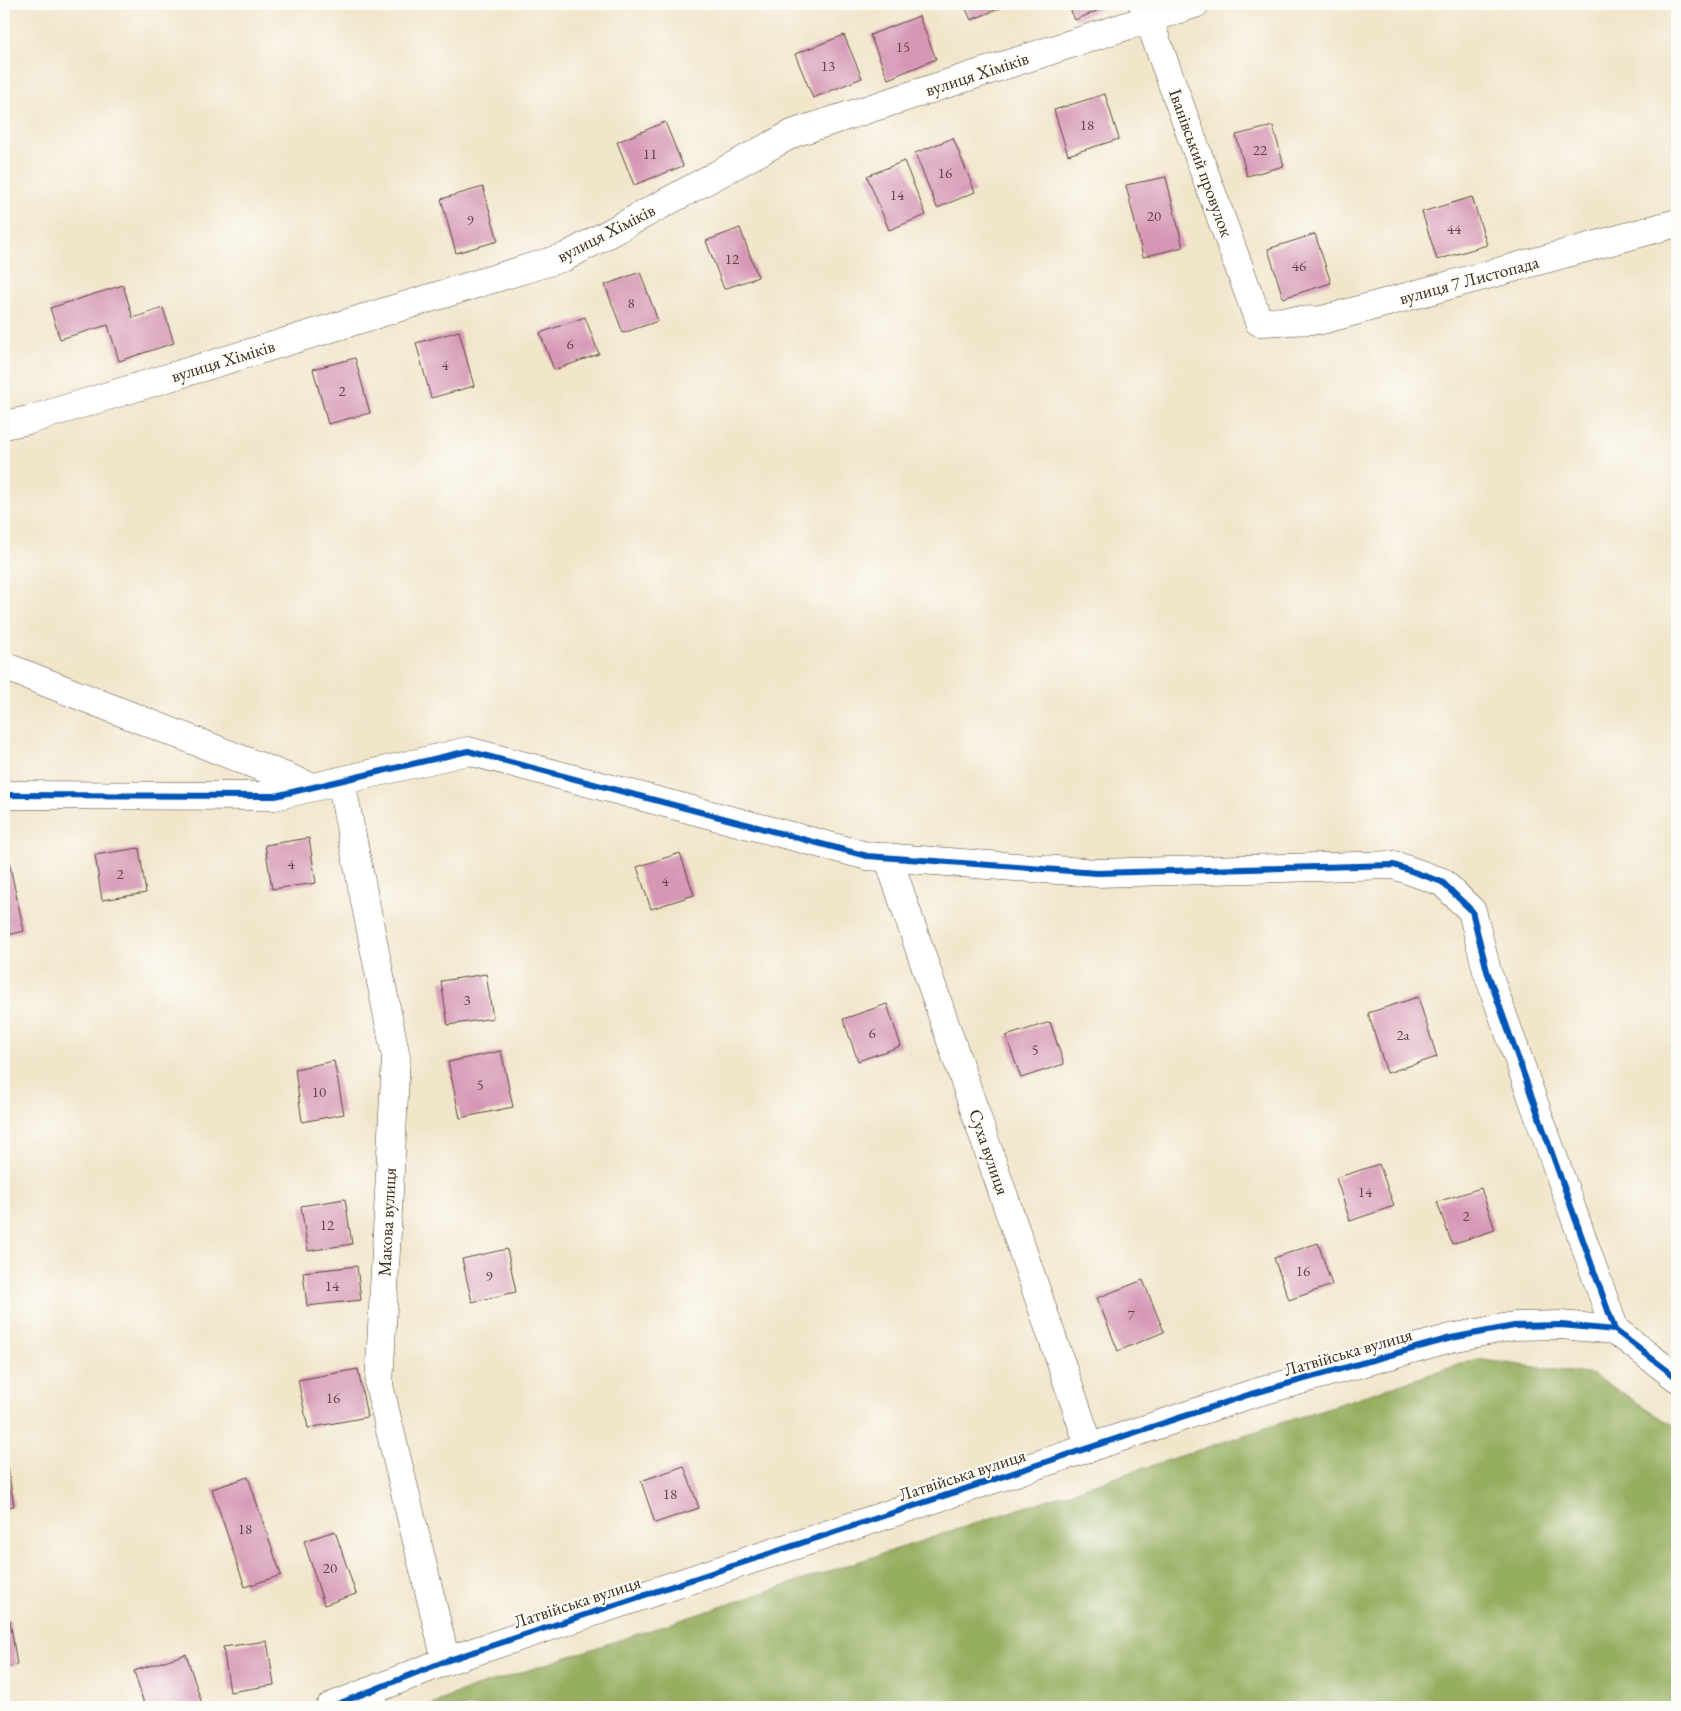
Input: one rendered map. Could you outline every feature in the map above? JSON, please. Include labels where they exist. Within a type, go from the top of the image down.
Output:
[{"type":"street","name":"вулиця Хіміків","points":[[4,425],[29,420],[565,257],[794,133],[1146,11],[1194,4]]},
{"type":"street","name":"Іванівський провулок","points":[[1146,11],[1259,322]]},
{"type":"street","name":"вулиця 7 Листопада","points":[[1259,322],[1322,320],[1677,223]]},
{"type":"street","points":[[4,666],[312,787]]},
{"type":"street","points":[[4,795],[275,796],[468,752],[857,853],[888,857],[1097,873],[1394,865],[1442,882],[1472,911],[1487,970],[1615,1330],[1665,1356],[1677,1378]]},
{"type":"street","name":"Макова вулиця","points":[[341,780],[396,1057],[379,1384],[446,1661]]},
{"type":"street","name":"Суха вулиця","points":[[888,857],[1090,1448]]},
{"type":"street","name":"Латвійська вулиця","points":[[330,1707],[446,1661],[1251,1394],[1451,1338],[1514,1326],[1561,1326],[1615,1330]]},
{"type":"green space","points":[[1476,1359],[1594,1375],[1677,1428],[1677,1707],[428,1707],[455,1694]]},
{"type":"building","points":[[964,4],[1011,4],[971,20]]},
{"type":"building","points":[[1068,4],[1109,4],[1109,6],[1075,20]]},
{"type":"building","points":[[919,16],[936,59],[888,79],[870,35]]},
{"type":"building","points":[[844,35],[862,78],[813,98],[795,54]]},
{"type":"building","points":[[1105,94],[1119,139],[1068,155],[1054,110]]},
{"type":"building","points":[[665,122],[683,166],[634,185],[617,142]]},
{"type":"building","points":[[1273,126],[1284,166],[1247,176],[1236,135]]},
{"type":"building","points":[[953,138],[975,192],[937,208],[915,153]]},
{"type":"building","points":[[904,161],[926,215],[889,230],[867,176]]},
{"type":"building","points":[[1166,177],[1183,247],[1143,257],[1126,185]]},
{"type":"building","points":[[483,187],[498,241],[456,253],[441,199]]},
{"type":"building","points":[[1472,197],[1487,245],[1437,260],[1422,212]]},
{"type":"building","points":[[740,228],[758,277],[724,289],[706,241]]},
{"type":"building","points":[[1315,234],[1331,283],[1283,298],[1268,249]]},
{"type":"building","points":[[640,272],[658,321],[623,333],[605,285]]},
{"type":"building","points":[[123,285],[133,318],[163,308],[174,343],[119,361],[108,325],[60,339],[50,308]]},
{"type":"building","points":[[585,317],[599,354],[554,370],[540,333]]},
{"type":"building","points":[[459,331],[474,386],[431,398],[416,343]]},
{"type":"building","points":[[355,358],[370,413],[328,424],[313,369]]},
{"type":"building","points":[[309,838],[316,883],[272,889],[265,845]]},
{"type":"building","points":[[139,848],[146,893],[102,900],[95,855]]},
{"type":"building","points":[[680,853],[694,895],[651,909],[637,867]]},
{"type":"building","points":[[9,862],[24,931],[4,936],[4,863]]},
{"type":"building","points":[[486,974],[493,1018],[448,1025],[441,981]]},
{"type":"building","points":[[1418,997],[1437,1057],[1387,1073],[1368,1013]]},
{"type":"building","points":[[887,1004],[901,1046],[858,1061],[843,1019]]},
{"type":"building","points":[[1050,1022],[1064,1064],[1021,1078],[1006,1036]]},
{"type":"building","points":[[501,1051],[513,1107],[460,1118],[448,1062]]},
{"type":"building","points":[[334,1061],[344,1114],[302,1122],[295,1069]]},
{"type":"building","points":[[1379,1164],[1394,1206],[1350,1221],[1336,1178]]},
{"type":"building","points":[[1481,1188],[1495,1230],[1452,1244],[1437,1202]]},
{"type":"building","points":[[345,1199],[352,1244],[308,1251],[301,1206]]},
{"type":"building","points":[[1318,1243],[1332,1285],[1289,1300],[1274,1258]]},
{"type":"building","points":[[507,1249],[516,1292],[472,1302],[462,1259]]},
{"type":"building","points":[[357,1266],[361,1300],[307,1306],[303,1272]]},
{"type":"building","points":[[1143,1280],[1164,1332],[1118,1351],[1097,1298]]},
{"type":"building","points":[[358,1369],[367,1417],[308,1428],[298,1380]]},
{"type":"building","points":[[4,1462],[7,1462],[14,1506],[4,1508]]},
{"type":"building","points":[[684,1466],[699,1508],[655,1523],[641,1481]]},
{"type":"building","points":[[248,1477],[281,1575],[245,1587],[212,1489]]},
{"type":"building","points":[[335,1531],[356,1594],[324,1605],[304,1541]]},
{"type":"building","points":[[10,1620],[17,1665],[4,1667],[4,1621]]},
{"type":"building","points":[[267,1641],[274,1685],[230,1692],[223,1647]]},
{"type":"building","points":[[186,1654],[203,1707],[145,1707],[134,1671]]},
{"type":"cycle path","points":[[4,795],[275,796],[468,751],[867,856],[1097,873],[1394,865],[1442,882],[1472,911],[1487,971],[1615,1330],[1677,1378]]},
{"type":"cycle path","points":[[330,1707],[446,1661],[1251,1394],[1451,1338],[1514,1326],[1561,1325],[1615,1330]]}]
